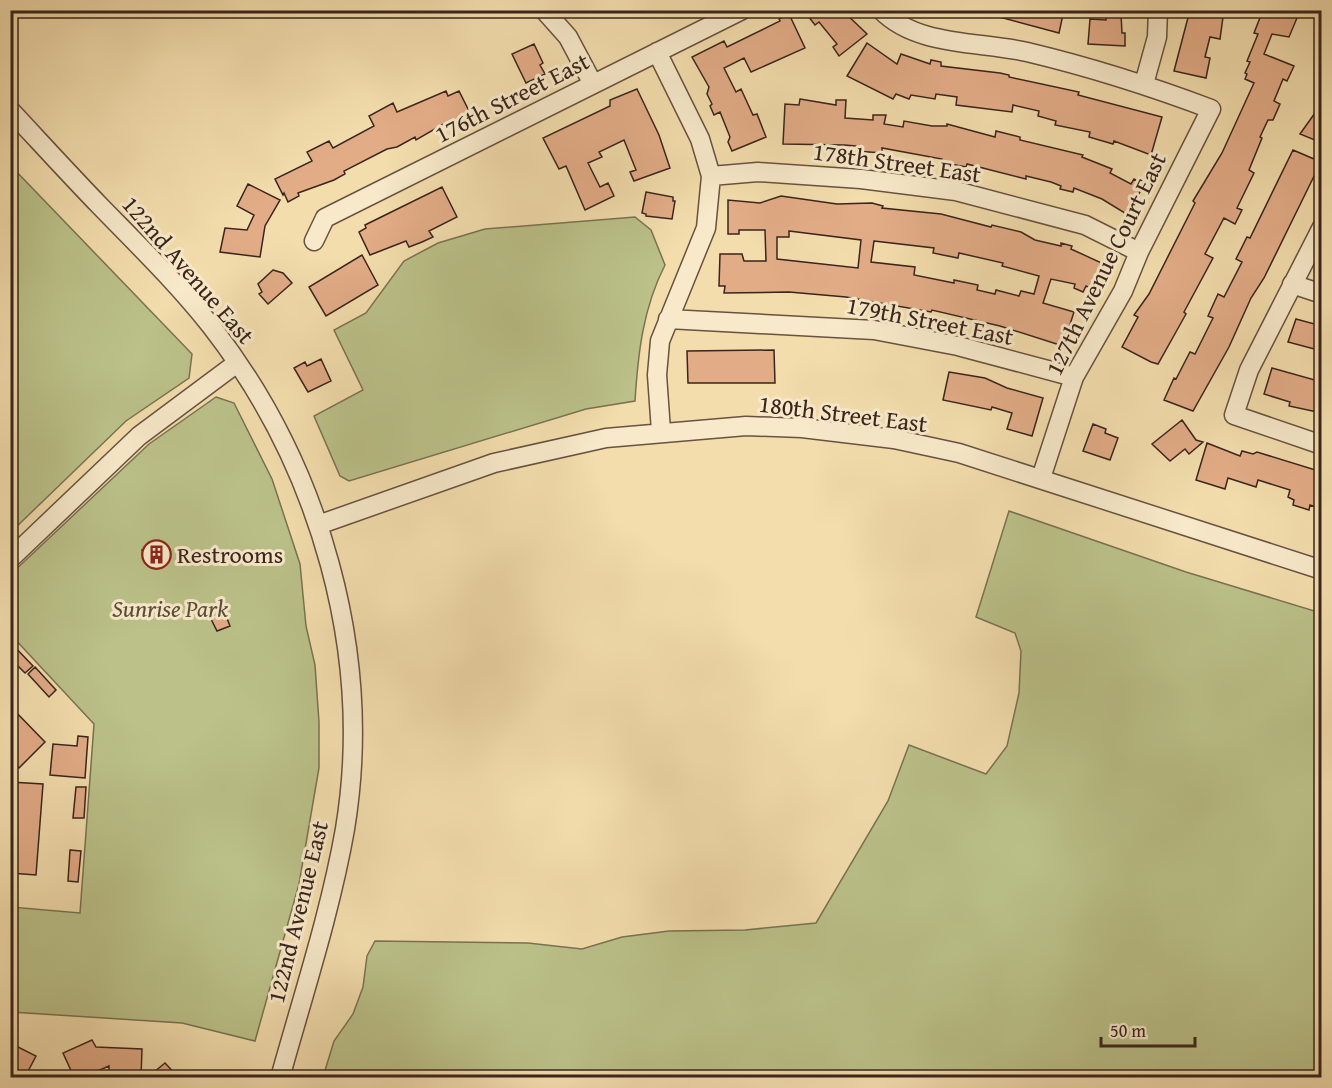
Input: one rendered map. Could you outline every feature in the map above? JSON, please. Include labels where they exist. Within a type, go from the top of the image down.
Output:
[{"type":"street","points":[[544,10],[568,37],[593,84]]},
{"type":"street","name":"176th Street East","points":[[314,241],[326,218],[742,10]]},
{"type":"street","points":[[881,10],[890,20],[911,32],[1026,52],[1144,84],[1156,37],[1158,10]]},
{"type":"street","points":[[657,52],[700,139],[711,176],[706,228],[660,341],[657,375],[661,431]]},
{"type":"street","name":"127th Avenue Court East","points":[[1041,478],[1074,376],[1123,291],[1139,252],[1210,109],[1144,84]]},
{"type":"street","name":"122nd Avenue East","points":[[10,110],[174,284],[210,325],[237,363],[290,454],[318,525],[335,582],[347,652],[352,716],[345,827],[329,906],[280,1077]]},
{"type":"street","name":"178th Street East","points":[[711,176],[758,172],[861,179],[956,191],[1085,225],[1139,252]]},
{"type":"street","points":[[1322,227],[1249,370],[1234,415],[1322,445]]},
{"type":"street","points":[[1292,284],[1322,294]]},
{"type":"street","name":"179th Street East","points":[[668,319],[874,330],[958,346],[1074,376]]},
{"type":"street","points":[[10,559],[139,436],[237,363]]},
{"type":"street","name":"180th Street East","points":[[318,525],[494,464],[606,438],[661,431],[746,426],[840,432],[894,439],[959,453],[1322,570]]},
{"type":"green space","points":[[11,166],[192,354],[189,378],[126,421],[11,532]]},
{"type":"green space","points":[[635,217],[651,230],[665,265],[651,298],[643,331],[635,401],[586,409],[349,481],[340,476],[314,416],[363,390],[334,330],[366,313],[404,261],[438,243],[485,229]]},
{"type":"green space","name":"Sunrise Park","points":[[216,397],[234,403],[272,479],[300,564],[306,626],[315,665],[319,722],[319,768],[299,884],[255,1041],[182,1023],[11,1012],[11,907],[80,913],[94,724],[11,635],[11,574],[149,444]]},
{"type":"green space","points":[[1009,511],[1186,572],[1321,613],[1321,1077],[323,1077],[334,1041],[353,1014],[363,987],[367,956],[375,941],[528,943],[582,949],[622,937],[669,931],[745,930],[816,923],[888,801],[909,745],[986,774],[1007,746],[1019,693],[1021,651],[1015,633],[976,617]]},
{"type":"building","points":[[815,10],[842,10],[867,34],[839,56],[833,47],[837,44],[819,22],[815,25],[808,16]]},
{"type":"building","points":[[993,10],[1064,10],[1059,33],[992,15]]},
{"type":"building","points":[[1190,10],[1223,17],[1220,39],[1210,37],[1205,57],[1210,58],[1206,78],[1174,71]]},
{"type":"building","points":[[1263,10],[1279,10],[1297,18],[1289,37],[1272,34],[1264,54],[1294,66],[1287,81],[1283,79],[1274,101],[1280,104],[1273,120],[1268,120],[1260,137],[1262,138],[1249,170],[1254,173],[1237,208],[1242,210],[1235,224],[1224,218],[1205,254],[1213,258],[1184,312],[1186,314],[1158,364],[1151,362],[1122,347],[1138,317],[1134,315],[1149,294],[1195,203],[1193,201],[1222,153],[1254,83],[1245,79],[1247,74],[1245,73],[1250,62],[1247,61],[1258,34],[1254,33]]},
{"type":"building","points":[[789,14],[805,48],[751,72],[744,58],[724,68],[736,92],[741,89],[753,115],[757,114],[766,137],[732,151],[728,142],[730,137],[720,112],[714,115],[707,94],[709,87],[692,57],[724,41],[727,47],[780,21],[779,19]]},
{"type":"building","points":[[1106,14],[1121,14],[1125,46],[1088,44],[1090,19],[1106,20]]},
{"type":"building","points":[[867,43],[897,64],[901,54],[930,64],[931,60],[941,62],[941,66],[1000,73],[1079,92],[1078,95],[1162,117],[1151,155],[1114,141],[1113,144],[1089,137],[1090,132],[1055,125],[1056,121],[1038,116],[1039,111],[1013,105],[1012,112],[956,105],[957,97],[936,94],[935,99],[911,95],[909,99],[896,94],[893,99],[847,76]]},
{"type":"building","points":[[534,44],[543,63],[540,65],[545,74],[526,83],[512,54]]},
{"type":"building","points":[[637,89],[659,135],[670,168],[634,181],[630,172],[636,170],[624,140],[599,152],[602,157],[588,163],[600,187],[608,183],[614,196],[585,210],[566,166],[559,169],[543,138],[610,106],[610,100]]},
{"type":"building","points":[[446,91],[448,96],[459,91],[470,113],[454,122],[452,119],[416,140],[415,137],[397,147],[387,149],[344,171],[345,174],[334,180],[298,193],[299,196],[288,202],[284,193],[283,195],[275,179],[312,161],[307,152],[329,141],[333,148],[374,126],[369,116],[393,103],[397,112]]},
{"type":"building","points":[[800,99],[836,105],[836,100],[846,100],[845,118],[873,120],[873,115],[886,115],[884,124],[903,127],[904,121],[932,126],[947,126],[947,124],[995,137],[996,131],[1020,137],[1020,140],[1083,155],[1082,157],[1112,169],[1110,173],[1131,184],[1134,179],[1144,184],[1128,215],[1102,199],[1074,188],[1073,192],[1060,189],[1061,186],[1051,182],[1026,176],[1026,179],[967,164],[966,167],[941,162],[942,159],[882,148],[882,153],[856,151],[856,146],[783,144],[785,104],[799,105]]},
{"type":"building","points":[[1322,103],[1322,143],[1300,134]]},
{"type":"building","points":[[1293,150],[1321,162],[1264,278],[1251,298],[1229,347],[1193,411],[1164,400],[1190,352],[1195,354],[1213,318],[1208,316],[1218,294],[1224,297],[1242,262],[1236,259],[1247,237],[1250,238]]},
{"type":"building","points":[[248,184],[280,200],[265,226],[260,257],[220,252],[225,228],[247,230],[254,215],[237,206]]},
{"type":"building","points":[[442,187],[457,217],[429,231],[433,237],[422,242],[409,247],[406,241],[370,255],[359,232],[366,228],[365,225]]},
{"type":"building","points":[[646,192],[673,197],[675,201],[672,219],[646,216],[642,213]]},
{"type":"building","points":[[781,196],[837,204],[872,203],[883,206],[882,208],[941,214],[1021,232],[1035,240],[1072,246],[1071,249],[1106,265],[1095,290],[1086,286],[1083,292],[1074,288],[1075,284],[1051,279],[1043,303],[1074,312],[1063,346],[1000,326],[932,310],[931,312],[846,297],[789,292],[724,293],[725,286],[719,286],[720,254],[742,254],[744,261],[766,261],[765,230],[739,230],[739,234],[728,234],[728,200],[760,203]],"holes":[[[789,231],[861,240],[858,268],[777,259],[777,237],[789,237]],[[874,241],[934,248],[933,253],[958,258],[959,253],[1003,263],[1002,266],[1039,276],[1034,294],[1021,291],[1019,296],[996,290],[995,294],[977,290],[978,285],[914,275],[915,267],[871,262]]]},
{"type":"building","points":[[362,255],[378,285],[326,316],[309,287]]},
{"type":"building","points":[[273,270],[283,273],[292,283],[268,304],[259,294],[262,292],[258,284]]},
{"type":"building","points":[[1296,319],[1322,326],[1322,351],[1288,342]]},
{"type":"building","points":[[774,350],[775,383],[688,383],[687,351]]},
{"type":"building","points":[[321,359],[331,381],[308,392],[294,368],[305,362],[307,366]]},
{"type":"building","points":[[1272,368],[1322,382],[1322,413],[1289,406],[1290,402],[1264,394]]},
{"type":"building","points":[[949,372],[985,378],[1007,388],[1043,398],[1032,436],[1007,429],[1012,413],[992,407],[991,410],[943,400]]},
{"type":"building","points":[[1182,420],[1196,440],[1203,442],[1189,454],[1185,449],[1170,461],[1152,444]]},
{"type":"building","points":[[1093,424],[1106,429],[1105,433],[1118,438],[1110,460],[1083,451]]},
{"type":"building","points":[[1207,443],[1240,456],[1242,451],[1253,454],[1257,452],[1322,472],[1322,509],[1310,505],[1309,510],[1293,505],[1294,500],[1288,497],[1290,490],[1258,480],[1256,487],[1228,478],[1225,489],[1196,480]]},
{"type":"building","name":"Restrooms","points":[[162,543],[169,559],[154,565],[152,560],[147,562],[142,550]]},
{"type":"building","points":[[224,611],[230,626],[217,631],[210,617]]},
{"type":"building","points":[[10,642],[33,666],[25,673],[10,658]]},
{"type":"building","points":[[35,667],[56,690],[49,697],[28,674]]},
{"type":"building","points":[[10,706],[45,742],[19,768],[10,759]]},
{"type":"building","points":[[78,736],[88,737],[85,778],[50,775],[53,744],[77,746]]},
{"type":"building","points":[[10,782],[43,784],[36,875],[10,873]]},
{"type":"building","points":[[76,787],[86,787],[84,818],[73,818]]},
{"type":"building","points":[[70,850],[81,851],[78,882],[68,881]]},
{"type":"building","points":[[92,1040],[96,1047],[142,1049],[141,1077],[109,1077],[109,1066],[84,1077],[74,1077],[63,1053]]},
{"type":"building","points":[[10,1043],[36,1056],[25,1077],[10,1077]]},
{"type":"building","points":[[165,1063],[178,1077],[148,1077]]},
{"type":"place","name":"Restrooms","points":[[156,555]]}]
